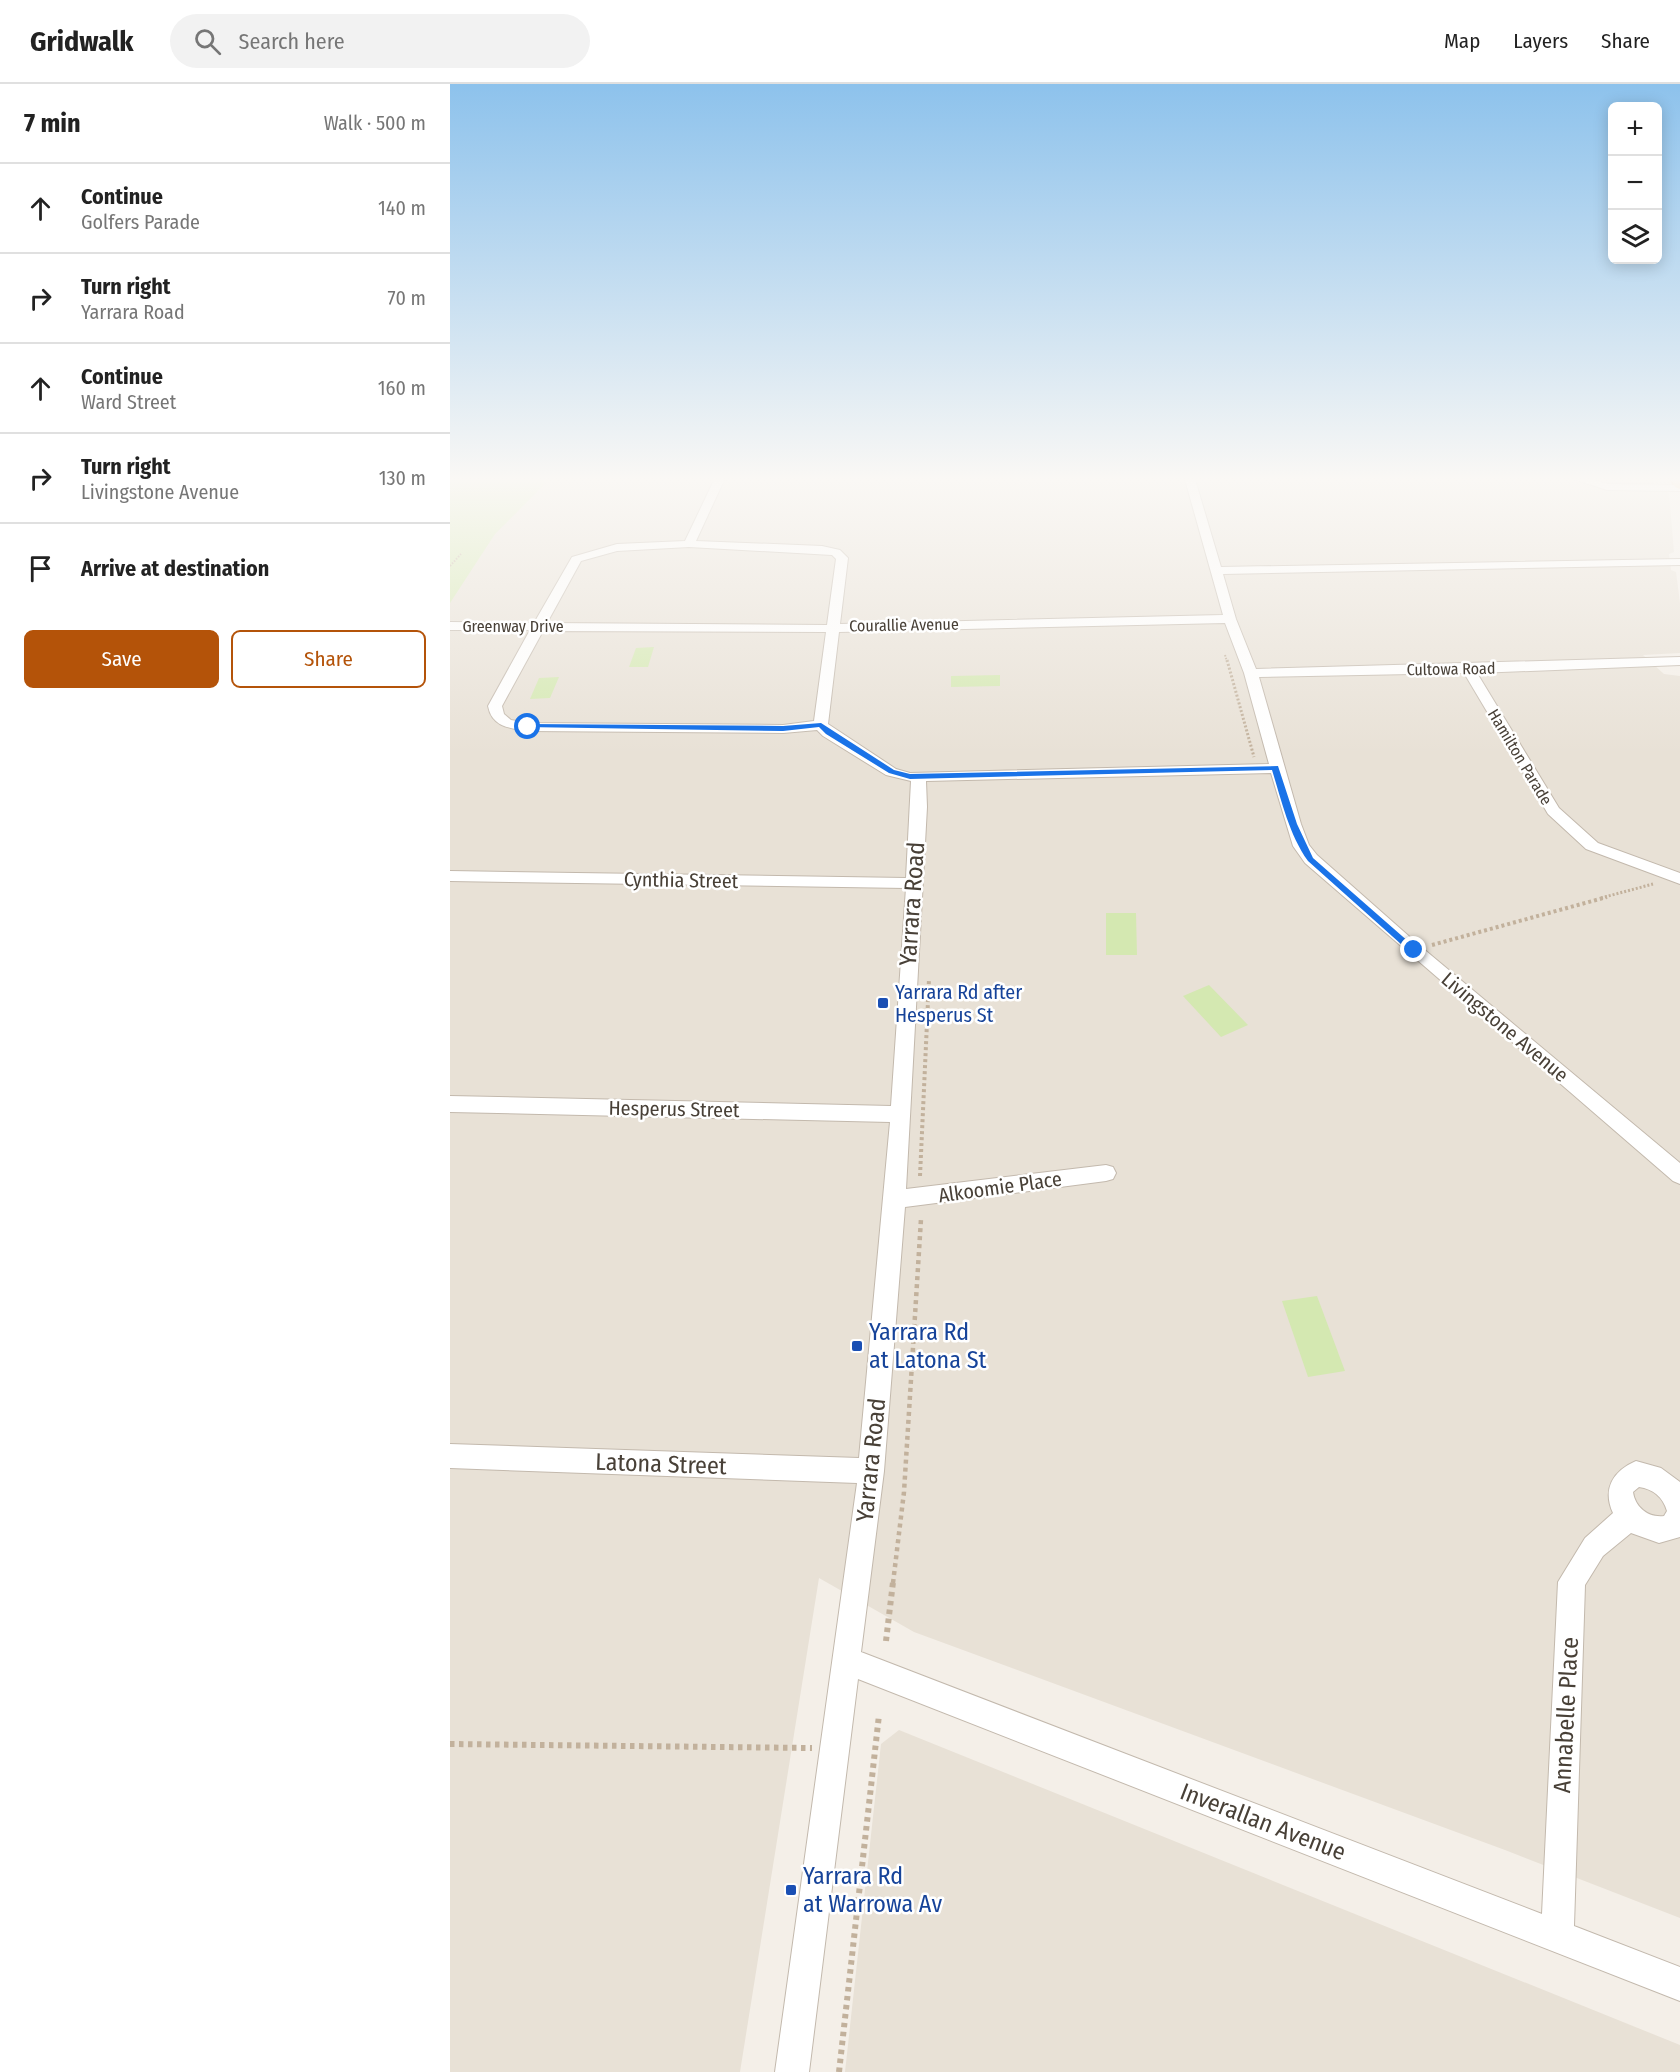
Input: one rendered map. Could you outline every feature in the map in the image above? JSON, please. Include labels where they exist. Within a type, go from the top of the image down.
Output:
[{"type":"street","points":[[571,569],[495,706],[497,716],[507,723],[528,727],[783,729],[821,725]]},
{"type":"street","points":[[842,569],[821,725],[828,733],[891,772],[918,777],[1275,768]]},
{"type":"street","points":[[1217,571],[1332,569]]},
{"type":"street","name":"Livingstone Avenue","points":[[1217,571],[1230,619],[1251,673],[1275,768],[1301,846],[1311,859],[1414,950],[1680,1175]]},
{"type":"street","name":"Courallie Avenue","points":[[577,625],[797,629],[834,626],[1230,619]]},
{"type":"street","name":"Greenway Drive","points":[[450,626],[577,625]]},
{"type":"street","name":"Cultowa Road","points":[[1251,673],[1468,669],[1680,661]]},
{"type":"street","name":"Cultowa Road","points":[[1652,662],[1680,666]]},
{"type":"street","name":"Hamilton Parade","points":[[1468,669],[1553,811],[1592,846],[1678,878]]},
{"type":"street","name":"Yarrara Road","points":[[792,2072],[871,1471],[894,1199],[912,883],[919,807],[918,777]]},
{"type":"street","name":"Cynthia Street","points":[[450,876],[912,883]]},
{"type":"street","name":"Hesperus Street","points":[[450,1104],[898,1114]]},
{"type":"street","name":"Alkoomie Place","points":[[894,1199],[1106,1173]]},
{"type":"street","name":"Latona Street","points":[[450,1456],[871,1471]]},
{"type":"street","name":"Annabelle Place","points":[[1557,1936],[1572,1582],[1594,1547],[1630,1516]]},
{"type":"street","name":"Inverallan Avenue","points":[[846,1660],[1680,1984]]},
{"type":"path","points":[[1223,648],[1255,759]]},
{"type":"path","points":[[1414,950],[1678,878]]},
{"type":"path","points":[[886,1641],[904,1492],[921,1219]]},
{"type":"path","points":[[839,2072],[879,1714]]},
{"type":"path","points":[[450,1744],[835,1748]]},
{"type":"shaded area","points":[[450,569],[1671,569],[1676,572],[1680,603],[1680,653],[1643,655],[1664,674],[1680,676],[1680,1918],[1505,1850],[914,1632],[819,1578],[740,2072],[450,2072]]},
{"type":"shaded area","points":[[899,1730],[1680,2045],[1680,2072],[845,2072],[881,1744]]},
{"type":"green space","points":[[450,569],[472,569],[450,603]]},
{"type":"green space","points":[[654,647],[648,667],[629,667],[636,648]]},
{"type":"green space","points":[[1000,675],[1000,686],[951,687],[951,676]]},
{"type":"green space","points":[[559,677],[550,698],[530,699],[539,678]]},
{"type":"green space","points":[[1106,913],[1136,913],[1137,955],[1106,955]]},
{"type":"green space","points":[[1209,985],[1248,1025],[1221,1037],[1183,996]]},
{"type":"green space","points":[[1317,1296],[1345,1371],[1308,1377],[1282,1301]]},
{"type":"place","name":"Yarrara Rd after Hesperus St","points":[[883,1003]]},
{"type":"place","name":"Yarrara Rd at Latona St","points":[[857,1346]]},
{"type":"place","name":"Yarrara Rd at Warrowa Av","points":[[791,1890]]},
{"type":"route","points":[[528,727],[783,729],[821,725],[828,733],[891,772],[910,777],[1275,768],[1301,846],[1323,873],[1414,950]]}]
